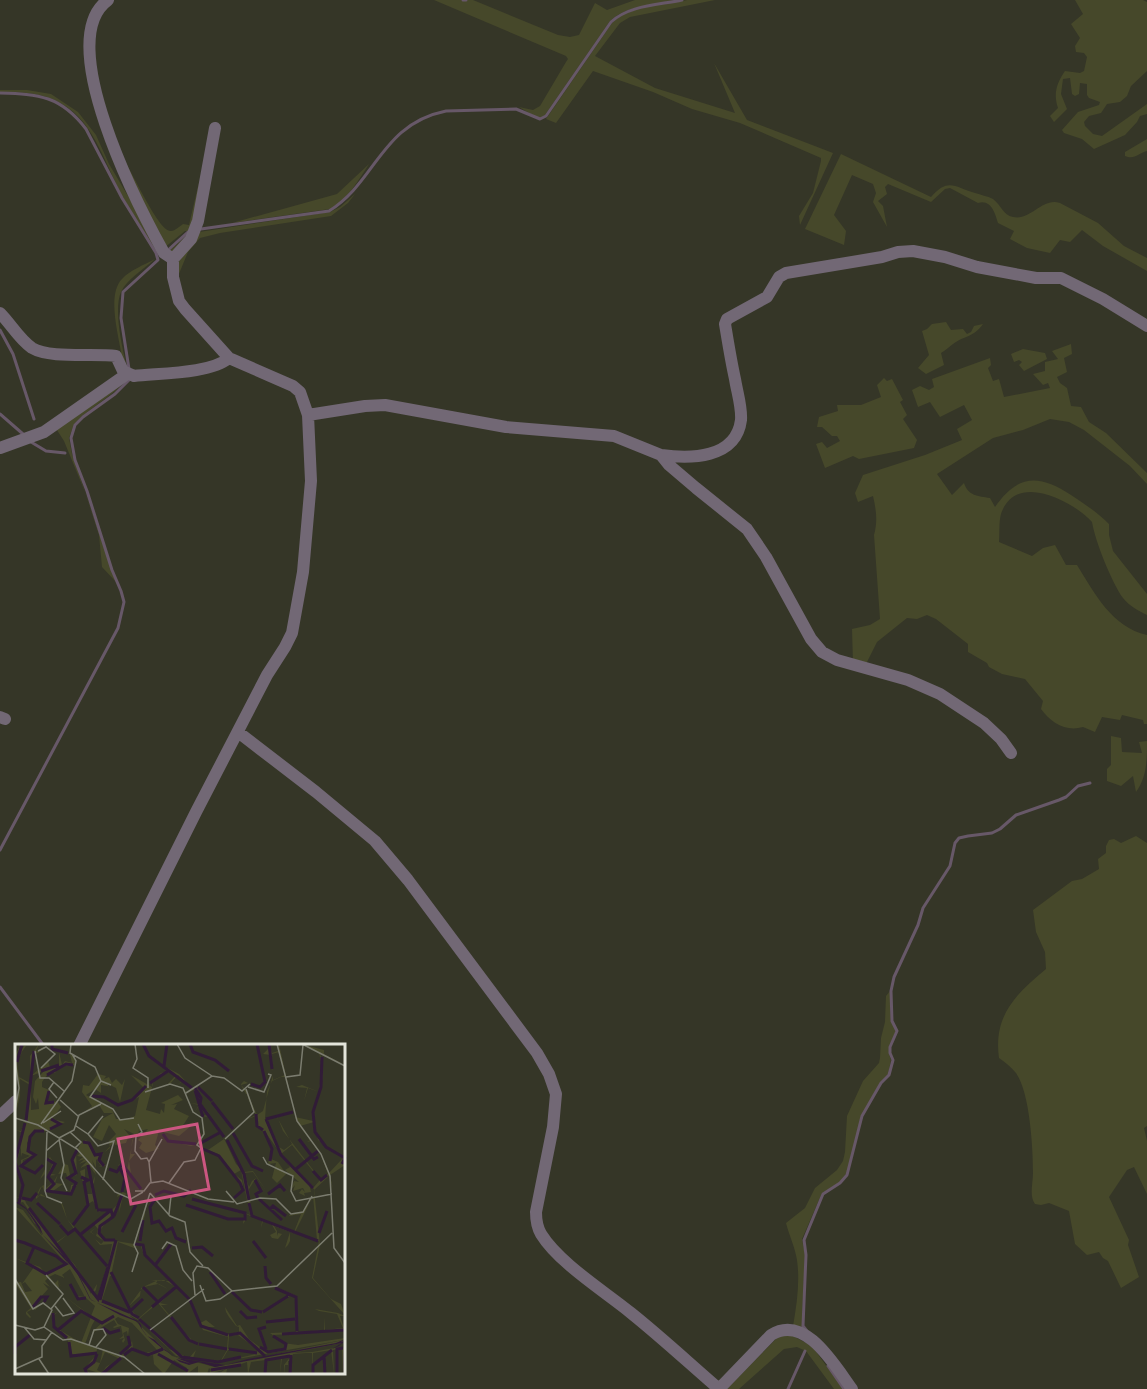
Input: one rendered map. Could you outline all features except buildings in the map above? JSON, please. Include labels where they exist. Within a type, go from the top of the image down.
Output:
[{"type":"street","points":[[108,0],[96,13],[91,24],[90,58],[95,90],[114,150],[164,253],[173,259]]},
{"type":"street","points":[[80,1044],[196,812],[267,675],[285,647],[294,625],[303,572],[310,481],[308,416],[300,392],[293,386],[229,358],[179,301],[173,277],[173,259],[191,239],[198,221],[214,128]]},
{"type":"street","points":[[308,416],[365,406],[385,405],[506,427],[614,436],[661,455],[693,458],[705,456],[717,451],[734,437],[739,428],[741,410],[725,324],[728,319],[767,297],[779,277],[786,273],[882,257],[898,252],[922,253],[977,267],[1036,278],[1061,278],[1103,299],[1147,326]]},
{"type":"street","points":[[0,313],[27,343],[39,351],[116,356],[123,371],[134,376],[205,369],[221,364],[229,358]]},
{"type":"street","points":[[0,448],[44,432],[127,374]]},
{"type":"street","points":[[661,455],[669,465],[747,529],[766,556],[811,639],[822,652],[837,660],[908,680],[940,694],[984,723],[1001,739],[1011,753]]},
{"type":"street","points":[[238,732],[375,841],[408,880],[537,1053],[549,1074],[556,1094],[553,1127],[536,1212],[537,1226],[541,1235],[553,1248],[572,1267],[633,1315],[719,1389],[771,1335],[787,1328],[817,1342],[852,1389]]},
{"type":"street","points":[[0,1116],[15,1102]]},
{"type":"green space","points":[[434,0],[473,0],[558,35],[570,37],[579,35],[595,3],[607,10],[635,0],[676,0],[633,9],[610,21],[545,115],[540,118],[519,107],[533,110],[540,106],[568,59],[566,56]]},
{"type":"green space","points":[[687,0],[715,0],[630,17],[620,23],[595,56],[655,88],[735,113],[714,63],[747,120],[833,153],[800,225],[799,216],[813,193],[821,158],[740,123],[692,109],[653,92],[593,71],[556,123],[546,119],[612,23],[619,17],[637,9]]},
{"type":"green space","points":[[1075,0],[1143,0],[1147,2],[1147,71],[1131,86],[1127,96],[1120,102],[1107,104],[1101,113],[1089,116],[1084,122],[1093,134],[1102,136],[1147,104],[1147,114],[1140,116],[1125,135],[1094,149],[1082,139],[1064,133],[1062,130],[1078,112],[1099,105],[1100,102],[1087,95],[1087,84],[1080,83],[1079,94],[1075,96],[1072,94],[1070,78],[1063,79],[1061,94],[1067,109],[1054,122],[1050,116],[1058,108],[1057,88],[1065,71],[1080,73],[1084,71],[1087,57],[1084,53],[1076,52],[1075,46],[1080,38],[1071,24],[1083,14]]},
{"type":"green space","points":[[0,90],[27,90],[51,94],[78,112],[96,135],[159,257],[124,199],[99,147],[83,122],[62,104],[47,97],[0,92]]},
{"type":"green space","points":[[1147,139],[1147,151],[1134,157],[1125,156],[1125,152]]},
{"type":"green space","points":[[119,152],[159,221],[171,231],[183,224],[189,225],[199,182],[192,231],[171,255],[167,253],[184,238],[188,231],[164,248]]},
{"type":"green space","points":[[841,154],[931,197],[942,187],[952,185],[988,197],[996,201],[1007,214],[1013,217],[1025,216],[1048,203],[1060,203],[1098,223],[1124,246],[1147,258],[1147,271],[1103,246],[1082,230],[1070,242],[1060,240],[1050,253],[1027,248],[1010,239],[1014,231],[998,223],[989,205],[978,203],[950,188],[945,189],[931,202],[888,184],[885,187],[887,194],[878,201],[883,206],[887,227],[873,202],[876,193],[873,184],[852,175],[834,215],[846,231],[844,245],[805,229]]},
{"type":"green space","points":[[369,164],[347,195],[330,209],[232,223],[337,194]]},
{"type":"green space","points":[[355,194],[348,203],[331,216],[200,238],[188,252],[176,281],[177,264],[199,232],[330,212]]},
{"type":"green space","points":[[155,259],[127,283],[119,300],[120,331],[128,371],[117,354],[121,352],[115,314],[115,294],[125,276]]},
{"type":"green space","points":[[946,322],[951,330],[963,329],[967,334],[974,326],[983,324],[976,332],[957,341],[941,353],[944,365],[926,374],[918,368],[929,355],[922,331],[932,324]]},
{"type":"green space","points":[[1071,344],[1072,354],[1064,358],[1067,372],[1057,377],[1060,383],[1067,388],[1071,406],[1081,407],[1089,422],[1106,433],[1147,473],[1147,484],[1130,466],[1084,430],[1069,422],[1050,419],[1023,430],[993,438],[937,474],[952,495],[964,483],[971,493],[990,498],[995,507],[1012,488],[1021,483],[1039,481],[1049,483],[1096,512],[1109,524],[1113,551],[1147,594],[1147,615],[1131,606],[1123,598],[1104,562],[1092,522],[1073,506],[1047,494],[1022,493],[1011,498],[1003,509],[999,525],[999,542],[1032,556],[1043,548],[1055,545],[1066,565],[1077,565],[1098,598],[1114,617],[1135,631],[1147,635],[1147,724],[1144,724],[1143,720],[1122,715],[1120,720],[1102,717],[1095,732],[1083,727],[1065,727],[1054,722],[1041,709],[1043,701],[1025,679],[1002,674],[989,667],[987,663],[968,652],[968,644],[936,619],[927,615],[917,619],[907,618],[877,642],[865,666],[853,663],[852,629],[870,625],[880,619],[874,535],[876,510],[873,496],[858,502],[855,493],[863,475],[925,455],[962,440],[957,429],[972,420],[964,405],[940,417],[930,402],[918,407],[912,390],[920,386],[929,390],[934,387],[932,379],[990,358],[991,365],[988,368],[993,381],[999,379],[1004,397],[1050,388],[1048,383],[1043,385],[1033,374],[1045,371],[1045,362],[1058,359],[1052,351]]},
{"type":"green space","points":[[1023,349],[1045,353],[1047,359],[1024,371],[1019,365],[1022,362],[1019,360],[1014,362],[1011,354]]},
{"type":"green space","points":[[129,378],[74,424],[69,438],[72,454],[116,582],[102,567],[99,535],[85,492],[64,441],[55,427]]},
{"type":"green space","points":[[884,378],[887,381],[892,379],[903,400],[900,402],[907,415],[903,419],[917,440],[914,448],[859,459],[853,456],[825,468],[816,444],[822,442],[827,448],[840,441],[837,436],[832,436],[822,427],[817,427],[819,417],[838,411],[837,405],[861,405],[881,397],[877,385]]},
{"type":"green space","points":[[1111,736],[1121,738],[1122,752],[1142,753],[1139,742],[1147,741],[1144,774],[1136,792],[1133,776],[1121,786],[1107,781],[1107,769],[1111,765]]},
{"type":"green space","points":[[1136,836],[1147,843],[1147,1126],[1144,1128],[1147,1141],[1147,1194],[1134,1167],[1127,1170],[1109,1197],[1129,1240],[1128,1245],[1139,1277],[1121,1288],[1108,1261],[1099,1252],[1087,1255],[1075,1244],[1069,1211],[1049,1203],[1035,1204],[1033,1201],[1028,1107],[1016,1073],[999,1058],[998,1043],[1000,1029],[1009,1006],[1046,969],[1045,952],[1036,932],[1033,910],[1072,881],[1082,879],[1099,869],[1098,859],[1106,853],[1109,840],[1114,839],[1121,843]]},
{"type":"green space","points":[[890,991],[891,1021],[896,1031],[889,1046],[891,1060],[888,1075],[880,1083],[861,1116],[846,1174],[839,1183],[822,1193],[802,1239],[805,1255],[802,1326],[806,1331],[793,1326],[798,1293],[798,1268],[786,1223],[805,1208],[815,1188],[837,1170],[843,1161],[847,1116],[863,1081],[879,1063],[886,996]]},
{"type":"green space","points":[[789,1334],[812,1346],[843,1389],[834,1389],[806,1351],[797,1347],[784,1349],[739,1389],[727,1389],[777,1338]]},
{"type":"waterway","points":[[201,229],[329,211],[358,185],[393,141],[407,128],[424,118],[446,111],[516,109],[540,119],[546,116],[611,22],[618,16],[635,9],[682,0]]},
{"type":"waterway","points":[[0,93],[26,94],[48,99],[58,103],[77,118],[86,129],[122,198],[156,253],[158,260],[123,292],[121,318],[129,369]]},
{"type":"waterway","points":[[167,251],[188,232]]},
{"type":"waterway","points":[[0,330],[13,354],[34,419]]},
{"type":"waterway","points":[[0,850],[118,628],[124,602],[75,460],[71,438],[75,425],[115,394],[130,379]]},
{"type":"waterway","points":[[0,414],[23,434]]},
{"type":"waterway","points":[[31,442],[46,451],[65,453]]},
{"type":"waterway","points":[[807,1331],[803,1326],[806,1255],[804,1240],[823,1194],[840,1183],[847,1175],[862,1116],[881,1083],[889,1075],[893,1060],[890,1047],[897,1031],[892,1021],[891,991],[894,977],[918,925],[923,908],[950,866],[955,843],[959,838],[992,833],[1016,815],[1066,797],[1078,786],[1090,783]]},
{"type":"waterway","points":[[0,987],[43,1044]]},
{"type":"waterway","points":[[788,1389],[805,1351]]},
{"type":"waterway","points":[[828,1366],[844,1389]]}]
